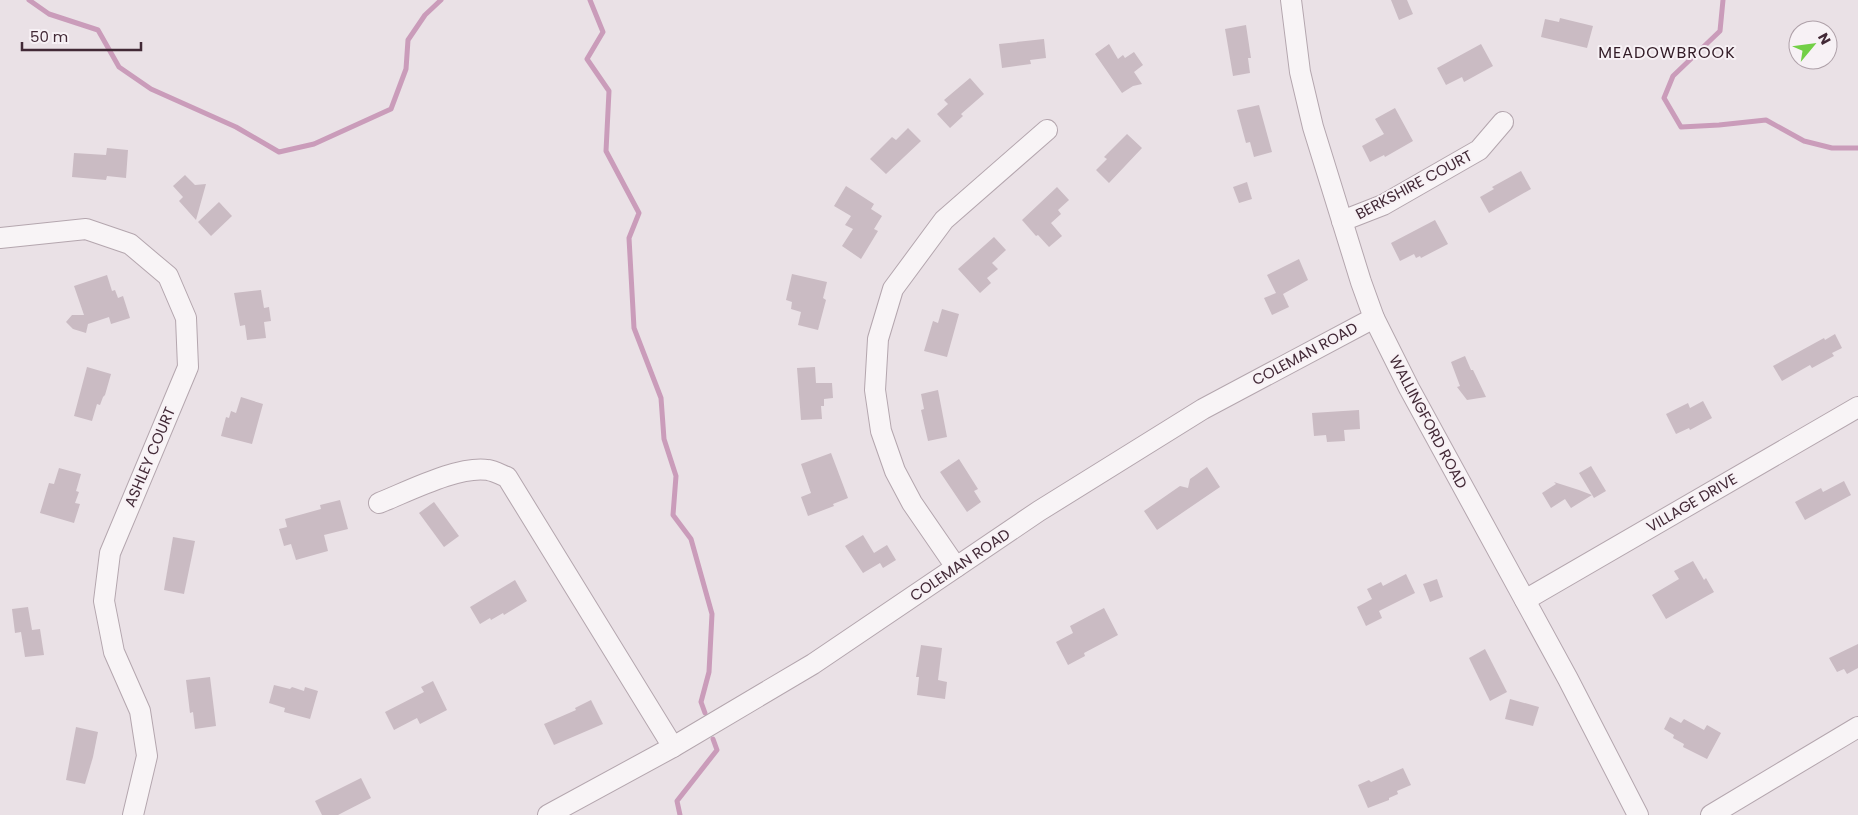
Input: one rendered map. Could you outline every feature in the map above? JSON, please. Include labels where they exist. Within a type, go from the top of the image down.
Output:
[{"type":"street","name":"WALLINGFORD ROAD","points":[[1291,0],[1300,72],[1313,127],[1374,318],[1416,403],[1525,600],[1609,756],[1638,815]]},
{"type":"street","name":"BERKSHIRE COURT","points":[[1342,221],[1383,205],[1479,150],[1503,122]]},
{"type":"street","points":[[956,566],[912,503],[895,471],[881,431],[875,390],[878,339],[893,289],[944,220],[1047,130]]},
{"type":"street","name":"ASHLEY COURT","points":[[0,238],[86,228],[130,244],[168,276],[186,318],[188,367],[110,553],[104,600],[114,652],[140,711],[146,756],[133,815]]},
{"type":"street","name":"COLEMAN ROAD","points":[[548,815],[673,747],[813,664],[956,566],[1074,489],[1203,409],[1374,318]]},
{"type":"street","name":"VILLAGE DRIVE","points":[[1525,600],[1858,406]]},
{"type":"street","points":[[379,503],[464,471],[488,470],[507,477],[673,747]]},
{"type":"street","points":[[1711,815],[1858,727]]},
{"type":"building","points":[[1391,0],[1407,0],[1413,14],[1399,20]]},
{"type":"building","points":[[1560,18],[1593,26],[1587,48],[1541,37],[1545,19],[1559,22]]},
{"type":"building","points":[[1246,25],[1251,58],[1248,58],[1250,73],[1233,76],[1225,29]]},
{"type":"building","points":[[1044,39],[1046,58],[1030,60],[1031,64],[1002,68],[999,44]]},
{"type":"building","points":[[1109,44],[1118,59],[1123,55],[1125,58],[1134,52],[1143,65],[1134,72],[1142,84],[1133,86],[1122,93],[1095,54]]},
{"type":"building","points":[[1481,44],[1493,66],[1464,82],[1462,77],[1446,85],[1437,68]]},
{"type":"building","points":[[970,78],[984,94],[961,114],[963,116],[950,128],[937,114],[948,104],[944,100]]},
{"type":"building","points":[[1259,105],[1272,152],[1254,157],[1250,142],[1246,143],[1237,110]]},
{"type":"building","points":[[1395,108],[1413,141],[1385,157],[1384,155],[1370,162],[1362,146],[1384,134],[1375,119]]},
{"type":"building","points":[[908,128],[921,141],[886,174],[870,159],[892,137],[896,140]]},
{"type":"building","points":[[1127,134],[1142,148],[1109,183],[1096,170],[1107,159],[1104,157]]},
{"type":"building","points":[[107,148],[128,150],[126,178],[107,176],[106,180],[72,177],[74,153],[106,155]]},
{"type":"building","points":[[1521,171],[1531,189],[1489,213],[1480,197],[1494,189],[1492,187]]},
{"type":"building","points":[[185,175],[195,185],[206,184],[196,220],[179,201],[183,197],[173,186]]},
{"type":"building","points":[[1247,182],[1252,199],[1239,203],[1233,187]]},
{"type":"building","points":[[846,186],[874,204],[871,209],[882,216],[874,229],[878,231],[861,259],[842,246],[853,229],[845,225],[851,216],[834,206]]},
{"type":"building","points":[[1057,187],[1069,200],[1058,210],[1061,214],[1051,223],[1062,236],[1049,247],[1022,220]]},
{"type":"building","points":[[219,202],[232,216],[211,236],[198,222]]},
{"type":"building","points":[[1435,220],[1448,244],[1421,258],[1420,256],[1416,258],[1414,254],[1400,261],[1391,243]]},
{"type":"building","points":[[994,237],[1006,250],[992,263],[998,269],[987,278],[991,283],[980,293],[958,269]]},
{"type":"building","points":[[1299,259],[1308,280],[1283,294],[1289,307],[1272,315],[1264,298],[1276,293],[1267,275]]},
{"type":"building","points":[[792,274],[827,282],[823,298],[826,300],[818,330],[798,325],[801,312],[791,309],[792,302],[786,300]]},
{"type":"building","points":[[107,275],[112,291],[115,290],[118,298],[123,296],[130,318],[111,324],[109,317],[88,324],[86,333],[73,329],[66,322],[72,315],[84,315],[74,286]]},
{"type":"building","points":[[261,290],[264,308],[269,307],[271,321],[264,322],[266,338],[247,340],[245,325],[240,326],[234,293]]},
{"type":"building","points":[[942,309],[959,314],[947,357],[924,351],[933,321],[938,323]]},
{"type":"building","points":[[1835,334],[1842,348],[1832,353],[1834,356],[1812,368],[1810,365],[1782,381],[1773,366]]},
{"type":"building","points":[[1465,356],[1486,397],[1467,400],[1457,387],[1460,386],[1451,362]]},
{"type":"building","points":[[87,367],[111,374],[105,395],[100,405],[97,404],[92,421],[74,416]]},
{"type":"building","points":[[815,367],[816,383],[832,383],[833,398],[824,399],[824,406],[821,406],[822,419],[801,420],[797,368]]},
{"type":"building","points":[[938,390],[947,437],[928,441],[921,410],[924,409],[921,394]]},
{"type":"building","points":[[241,397],[263,404],[252,444],[221,436],[226,417],[229,418],[231,411],[236,413]]},
{"type":"building","points":[[1703,401],[1712,418],[1690,430],[1689,428],[1676,434],[1666,414],[1688,403],[1690,408]]},
{"type":"building","points":[[1359,410],[1360,429],[1344,430],[1345,441],[1327,442],[1326,435],[1314,436],[1312,413]]},
{"type":"building","points":[[831,453],[848,498],[833,504],[834,506],[808,516],[801,497],[811,493],[801,464]]},
{"type":"building","points":[[959,459],[978,489],[974,491],[981,502],[967,512],[940,472]]},
{"type":"building","points":[[1591,466],[1606,491],[1594,498],[1579,473]]},
{"type":"building","points":[[1207,467],[1220,487],[1157,530],[1144,511],[1180,486],[1188,488],[1190,479]]},
{"type":"building","points":[[59,468],[81,474],[76,491],[79,492],[75,503],[80,504],[74,523],[40,513],[49,483],[54,484]]},
{"type":"building","points":[[1844,481],[1851,495],[1805,520],[1795,502],[1821,488],[1823,492]]},
{"type":"building","points":[[1554,482],[1592,495],[1571,508],[1565,499],[1551,508],[1542,493],[1556,484]]},
{"type":"building","points":[[340,500],[348,529],[324,535],[328,551],[296,560],[291,544],[284,546],[279,529],[287,527],[285,519],[321,509],[320,505]]},
{"type":"building","points":[[434,502],[459,536],[444,547],[419,513]]},
{"type":"building","points":[[863,535],[874,553],[887,545],[896,560],[883,568],[880,563],[863,573],[845,546]]},
{"type":"building","points":[[173,537],[195,541],[184,594],[164,590]]},
{"type":"building","points":[[1693,561],[1704,580],[1706,578],[1714,592],[1666,619],[1652,595],[1679,579],[1674,571]]},
{"type":"building","points":[[1406,574],[1415,593],[1379,611],[1382,618],[1366,626],[1357,607],[1372,599],[1367,589],[1381,582],[1383,586]]},
{"type":"building","points":[[1437,579],[1443,597],[1430,602],[1423,584]]},
{"type":"building","points":[[515,580],[527,601],[504,615],[503,613],[480,624],[470,607]]},
{"type":"building","points":[[28,607],[32,630],[40,629],[44,655],[25,657],[21,632],[15,633],[12,609]]},
{"type":"building","points":[[1104,608],[1118,635],[1084,653],[1085,656],[1068,665],[1056,642],[1073,633],[1070,626]]},
{"type":"building","points":[[1858,644],[1858,668],[1847,674],[1844,669],[1837,672],[1829,658]]},
{"type":"building","points":[[921,645],[942,648],[938,680],[947,682],[945,699],[917,695],[919,677],[916,677]]},
{"type":"building","points":[[1485,649],[1507,692],[1490,701],[1469,658]]},
{"type":"building","points":[[210,677],[216,726],[195,729],[193,712],[190,713],[186,680]]},
{"type":"building","points":[[433,681],[447,710],[420,724],[417,718],[394,730],[385,712],[424,692],[421,687]]},
{"type":"building","points":[[274,685],[290,689],[292,687],[304,691],[305,687],[318,691],[310,719],[284,712],[285,708],[269,703]]},
{"type":"building","points":[[1510,699],[1539,707],[1533,726],[1505,719]]},
{"type":"building","points":[[591,700],[603,724],[554,745],[544,724],[576,710],[575,708]]},
{"type":"building","points":[[1670,717],[1681,723],[1684,719],[1704,730],[1707,725],[1721,733],[1707,759],[1683,747],[1684,744],[1673,738],[1674,735],[1664,729]]},
{"type":"building","points":[[76,727],[98,732],[85,784],[66,780]]},
{"type":"building","points":[[1403,768],[1411,785],[1397,791],[1398,794],[1389,798],[1389,800],[1368,808],[1358,785],[1369,780],[1371,782]]},
{"type":"building","points":[[361,778],[371,798],[338,815],[322,815],[315,801]]},
{"type":"waterway","points":[[29,0],[49,14],[98,30],[119,67],[151,89],[236,127],[279,152],[314,144],[391,109],[406,69],[408,40],[425,15],[441,0]]},
{"type":"waterway","points":[[590,0],[603,32],[587,59],[609,91],[606,151],[639,213],[629,238],[634,328],[661,398],[664,439],[676,476],[673,515],[691,539],[712,614],[709,672],[701,702],[705,713]]},
{"type":"waterway","points":[[1723,0],[1720,31],[1673,76],[1664,98],[1681,127],[1766,120],[1804,141],[1832,148],[1858,148]]},
{"type":"waterway","points":[[680,815],[677,801],[717,750],[713,739]]},
{"type":"district","name":"MEADOWBROOK","points":[[1667,52]]}]
